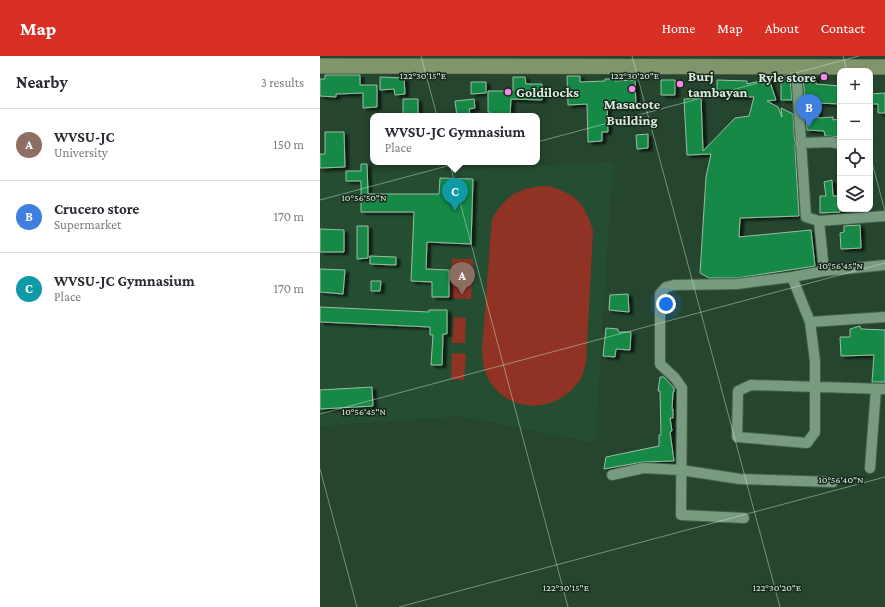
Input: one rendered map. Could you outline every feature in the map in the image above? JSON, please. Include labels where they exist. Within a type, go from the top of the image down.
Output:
[{"type":"main road","points":[[320,66],[553,62],[682,62],[796,68],[885,68]]},
{"type":"street","points":[[796,68],[806,217],[818,221],[885,216]]},
{"type":"street","points":[[800,142],[837,143]]},
{"type":"street","points":[[818,221],[824,271]]},
{"type":"street","points":[[744,518],[681,515],[682,388],[676,378],[660,364],[660,294],[666,287],[674,285],[737,284],[792,277],[824,271],[885,265]]},
{"type":"street","points":[[792,277],[810,322],[815,361],[815,387],[815,432],[807,443],[737,437],[738,391],[751,385],[815,387],[880,389],[870,468]]},
{"type":"street","points":[[810,322],[885,317]]},
{"type":"street","points":[[612,475],[644,468],[681,470],[740,479],[833,482]]},
{"type":"shaded area","points":[[613,162],[595,443],[460,416],[320,426],[320,173],[456,170]]},
{"type":"shaded area","points":[[548,186],[566,192],[578,201],[587,213],[593,231],[586,363],[580,379],[570,392],[547,404],[534,406],[521,404],[509,399],[498,391],[489,380],[484,365],[482,350],[492,219],[503,203],[521,190]]},
{"type":"shaded area","points":[[452,259],[473,259],[471,299],[451,298]]},
{"type":"shaded area","points":[[454,317],[466,318],[465,343],[452,343]]},
{"type":"shaded area","points":[[452,353],[466,354],[464,380],[451,379]]},
{"type":"building","points":[[325,75],[360,75],[360,85],[377,85],[377,107],[363,108],[363,93],[336,94],[336,97],[320,96],[320,79],[325,79]]},
{"type":"building","points":[[567,76],[580,76],[580,82],[605,81],[605,79],[615,79],[615,81],[635,80],[636,107],[607,107],[608,132],[602,132],[602,141],[588,142],[587,104],[568,105]]},
{"type":"building","points":[[803,76],[815,76],[816,84],[837,86],[837,104],[818,103],[818,118],[833,117],[833,120],[837,119],[837,137],[825,136],[824,131],[807,130]]},
{"type":"building","points":[[380,77],[404,78],[405,94],[395,95],[394,89],[380,90]]},
{"type":"building","points":[[513,77],[525,77],[526,84],[542,84],[542,100],[511,99],[510,113],[488,112],[488,91],[513,91]]},
{"type":"building","points":[[769,79],[776,100],[767,101],[778,107],[782,117],[781,108],[793,114],[799,216],[740,218],[739,237],[811,230],[815,266],[737,278],[709,278],[700,273],[706,177],[711,154],[687,155],[684,99],[701,98],[703,151],[735,118],[749,116],[754,97],[717,96],[717,80],[747,81],[747,84]]},
{"type":"building","points":[[781,79],[790,79],[792,100],[781,100]]},
{"type":"building","points":[[661,80],[675,80],[675,95],[661,95]]},
{"type":"building","points":[[471,82],[486,82],[486,93],[471,94]]},
{"type":"building","points":[[885,93],[885,113],[878,113],[878,104],[873,104],[873,94]]},
{"type":"building","points":[[403,99],[418,99],[418,113],[403,113]]},
{"type":"building","points":[[474,99],[475,108],[469,109],[470,113],[457,113],[455,101]]},
{"type":"building","points":[[325,132],[344,132],[345,167],[320,168],[320,154],[325,154]]},
{"type":"building","points":[[648,134],[648,148],[637,149],[636,135]]},
{"type":"building","points":[[361,164],[367,164],[368,194],[439,194],[440,178],[473,179],[471,244],[427,242],[426,269],[449,270],[449,297],[432,297],[432,282],[411,281],[414,212],[361,212],[361,181],[346,181],[346,171],[361,171]]},
{"type":"building","points":[[832,180],[833,196],[837,196],[837,212],[840,212],[820,213],[820,196],[826,196],[824,182]]},
{"type":"building","points":[[860,225],[861,248],[841,249],[840,233],[844,232],[844,226]]},
{"type":"building","points":[[357,226],[368,226],[368,258],[357,259]]},
{"type":"building","points":[[320,229],[344,230],[344,252],[320,252]]},
{"type":"building","points":[[370,256],[396,257],[396,265],[370,264]]},
{"type":"building","points":[[320,269],[345,270],[343,294],[320,292]]},
{"type":"building","points":[[371,281],[381,281],[380,291],[371,291]]},
{"type":"building","points":[[628,294],[629,312],[609,310],[610,295]]},
{"type":"building","points":[[320,307],[429,312],[429,310],[447,310],[447,334],[443,334],[442,365],[431,365],[433,335],[430,335],[430,327],[320,322]]},
{"type":"building","points":[[860,326],[861,329],[885,330],[885,382],[872,382],[874,355],[841,356],[840,337],[850,337],[850,329]]},
{"type":"building","points":[[606,328],[618,329],[618,332],[631,332],[630,350],[616,349],[615,357],[603,356]]},
{"type":"building","points":[[660,377],[664,377],[674,388],[672,409],[673,418],[670,418],[672,431],[670,432],[674,461],[643,462],[604,469],[606,457],[659,446],[659,435],[661,435],[660,391],[658,391]]},
{"type":"building","points":[[372,387],[373,406],[320,409],[320,390]]},
{"type":"place","name":"Ryle store","points":[[824,77]]},
{"type":"place","name":"Burj tambayan","points":[[680,84]]},
{"type":"place","name":"Masacote Building","points":[[632,89]]},
{"type":"place","name":"Goldilocks","points":[[508,92]]},
{"type":"place","name":"Crucero store","points":[[809,127]]},
{"type":"place","name":"WVSU-JC Gymnasium","points":[[455,211]]},
{"type":"place","name":"WVSU-JC","points":[[462,295]]}]
